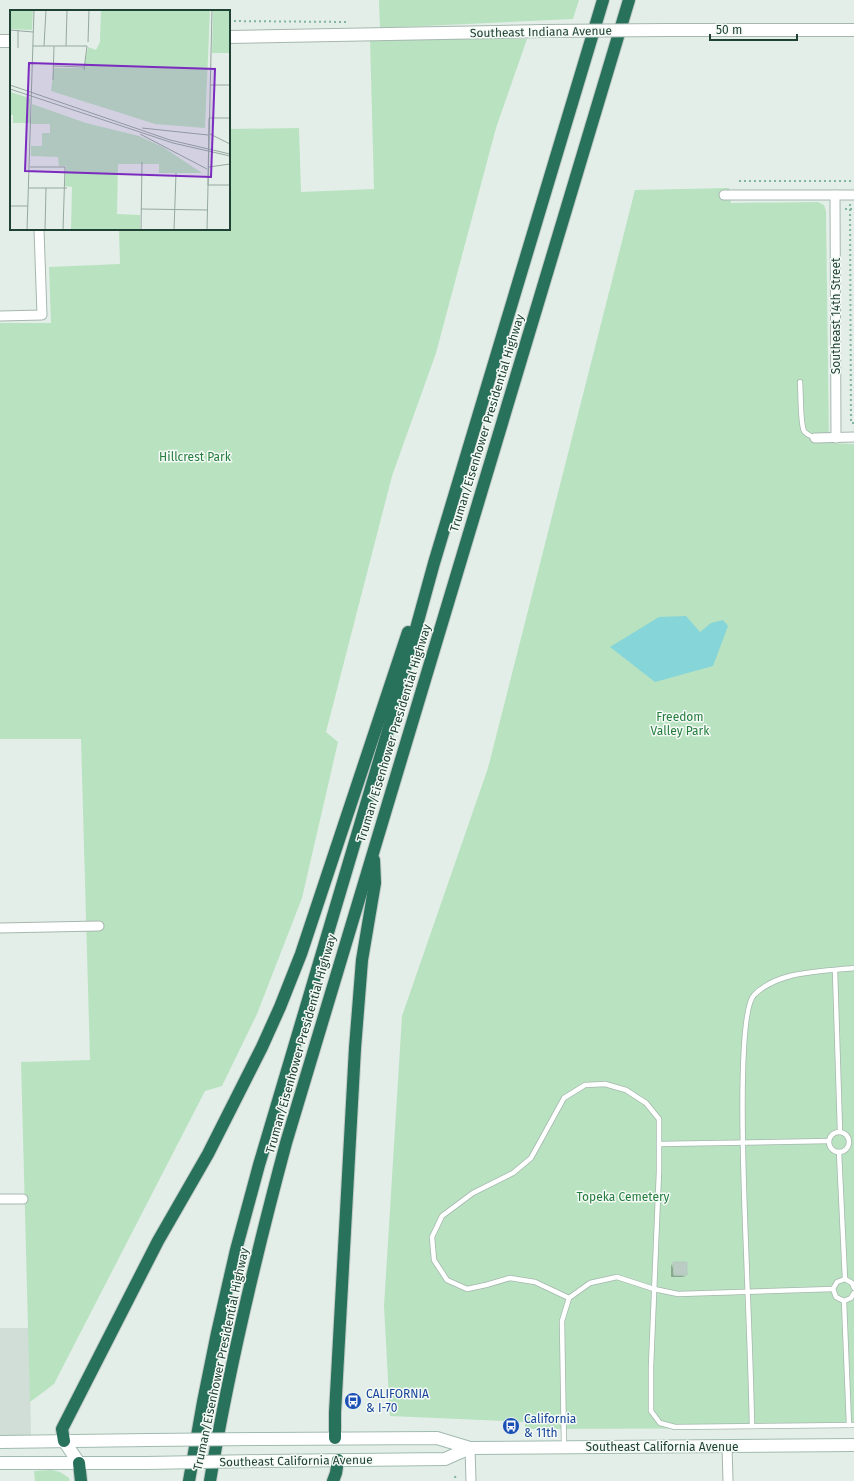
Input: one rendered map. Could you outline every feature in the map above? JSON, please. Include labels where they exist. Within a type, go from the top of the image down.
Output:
[{"type":"highway","name":"Truman/Eisenhower Presidential Highway","points":[[189,1481],[217,1333],[236,1250],[278,1098],[385,742],[434,564],[604,0]]},
{"type":"highway","name":"Truman/Eisenhower Presidential Highway","points":[[210,1481],[230,1372],[260,1240],[286,1143],[629,0]]},
{"type":"highway","points":[[64,1441],[62,1429],[158,1241],[208,1154],[262,1047],[280,1007],[313,917],[375,734],[402,648],[434,564]]},
{"type":"highway","points":[[336,1438],[335,1413],[355,1048],[363,953],[375,883],[374,849]]},
{"type":"highway","points":[[333,1481],[338,1460]]},
{"type":"highway","points":[[79,1463],[81,1481]]},
{"type":"main road","name":"Southeast Indiana Avenue","points":[[230,37],[666,30],[854,30]]},
{"type":"main road","points":[[336,1438],[338,1460]]},
{"type":"main road","name":"Southeast California Avenue","points":[[0,1442],[437,1438],[470,1448],[854,1445]]},
{"type":"main road","points":[[64,1441],[79,1463]]},
{"type":"main road","name":"Southeast California Avenue","points":[[0,1463],[263,1462],[445,1459],[470,1448]]},
{"type":"street","points":[[724,195],[852,195]]},
{"type":"street","name":"Southeast 14th Street","points":[[835,195],[836,438]]},
{"type":"street","points":[[0,316],[42,315],[39,230]]},
{"type":"street","points":[[815,438],[854,437]]},
{"type":"street","points":[[0,928],[99,926]]},
{"type":"street","points":[[0,1199],[23,1199]]},
{"type":"street","points":[[727,1446],[728,1481]]},
{"type":"street","points":[[470,1448],[471,1481]]},
{"type":"lane","points":[[800,382],[802,424],[804,431],[809,436],[815,438]]},
{"type":"lane","points":[[752,1426],[743,1143],[743,1063],[746,1022],[753,996],[772,981],[802,974],[854,968]]},
{"type":"lane","points":[[835,970],[840,1131]]},
{"type":"lane","points":[[569,1298],[535,1282],[510,1278],[467,1289],[447,1280],[434,1260],[432,1237],[442,1216],[473,1193],[513,1173],[531,1158],[564,1098],[585,1085],[605,1084],[626,1090],[646,1103],[659,1119],[659,1171],[651,1411],[660,1422],[675,1427],[851,1425],[844,1301]]},
{"type":"lane","points":[[840,1131],[848,1134],[852,1142],[847,1150],[839,1152],[831,1149],[828,1141],[832,1134],[840,1131]]},
{"type":"lane","points":[[659,1144],[828,1141]]},
{"type":"lane","points":[[839,1152],[845,1279]]},
{"type":"lane","points":[[564,1447],[562,1321],[569,1298],[590,1283],[617,1277],[654,1289],[678,1294],[833,1290]]},
{"type":"lane","points":[[845,1279],[852,1283],[854,1288]]},
{"type":"lane","points":[[845,1279],[837,1282],[833,1290],[836,1297],[844,1301],[852,1298],[854,1293]]},
{"type":"path","points":[[739,181],[854,181]]},
{"type":"path","points":[[852,195],[851,423],[854,423]]},
{"type":"path","points":[[455,1476],[456,1481]]},
{"type":"shaded area","points":[[0,1328],[29,1328],[31,1435],[0,1435]]},
{"type":"green space","points":[[379,0],[579,0],[573,19],[380,28]]},
{"type":"green space","name":"Hillcrest Park","points":[[370,39],[527,39],[496,128],[436,353],[392,476],[326,732],[338,742],[302,898],[257,1014],[222,1086],[205,1091],[54,1384],[30,1402],[21,1062],[90,1060],[81,739],[0,739],[0,323],[51,323],[49,267],[120,264],[119,230],[230,230],[230,129],[299,128],[301,192],[374,189]]},
{"type":"green space","points":[[729,188],[731,203],[818,202],[824,205],[826,211],[829,443],[854,444],[854,1428],[525,1429],[525,1422],[390,1416],[384,1306],[402,1016],[488,768],[635,190]]},
{"type":"green space","points":[[52,1470],[60,1472],[69,1478],[70,1481],[35,1481],[34,1471]]},
{"type":"water","points":[[686,616],[700,632],[711,623],[723,620],[728,626],[713,666],[655,682],[610,647],[659,617]]},
{"type":"building","points":[[673,1262],[687,1262],[687,1275],[674,1275]]},
{"type":"place","name":"CALIFORNIA & I-70","points":[[353,1401]]},
{"type":"place","name":"California & 11th","points":[[511,1426]]},
{"type":"park label","name":"Freedom Valley Park","points":[[680,724]]},
{"type":"park label","name":"Topeka Cemetery","points":[[623,1197]]}]
